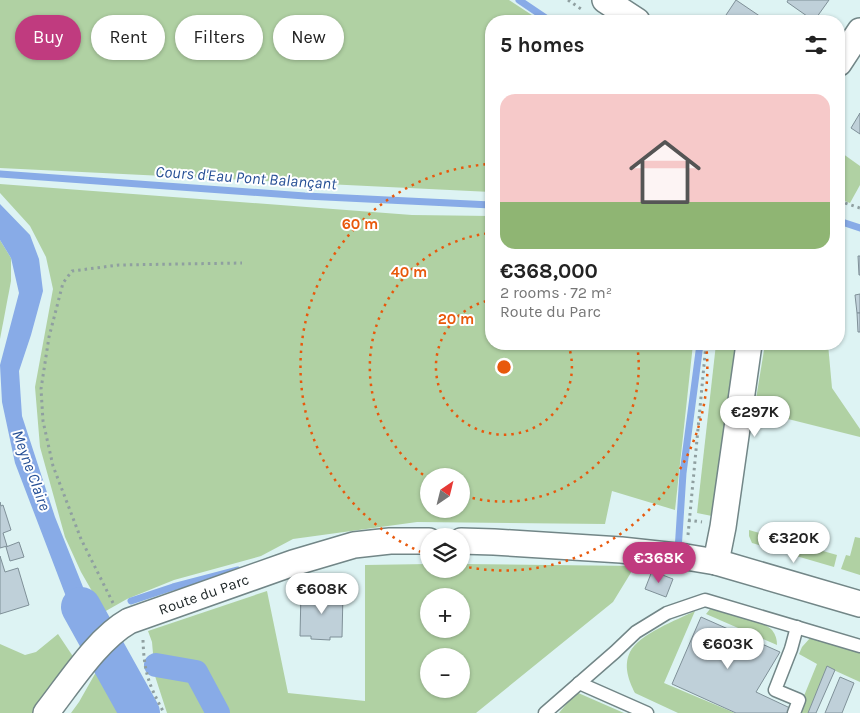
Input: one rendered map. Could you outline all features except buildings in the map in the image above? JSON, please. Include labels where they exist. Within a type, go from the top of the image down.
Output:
[{"type":"street","points":[[605,0],[627,15]]},
{"type":"street","points":[[845,53],[860,31]]},
{"type":"street","points":[[716,562],[723,527],[748,350]]},
{"type":"street","name":"Route du Parc","points":[[46,713],[104,640],[124,624],[293,563],[354,546],[390,541],[420,541]]},
{"type":"street","points":[[470,541],[621,550],[716,562],[860,604]]},
{"type":"lane","points":[[545,713],[636,632],[667,613],[705,600],[860,646]]},
{"type":"lane","points":[[794,713],[799,700],[775,690],[797,627]]},
{"type":"lane","points":[[579,684],[648,713]]},
{"type":"path","points":[[845,204],[860,208]]},
{"type":"path","points":[[164,713],[152,691],[145,671],[143,631],[124,624],[116,610],[81,539],[52,466],[43,421],[40,389],[49,337],[63,283],[72,271],[119,265],[242,263]]},
{"type":"path","points":[[688,520],[705,350]]},
{"type":"green space","points":[[0,0],[509,0],[532,15],[485,15],[485,192],[0,168]]},
{"type":"green space","points":[[845,155],[860,166],[860,185],[850,203],[845,201]]},
{"type":"green space","points":[[0,184],[412,215],[485,216],[485,350],[692,350],[675,510],[612,491],[605,524],[417,522],[293,539],[261,556],[174,580],[127,599],[104,612],[81,572],[65,537],[40,447],[35,387],[53,289],[46,257],[30,226],[0,193]]},
{"type":"green space","points":[[0,240],[11,258],[11,281],[0,339]]},
{"type":"green space","points":[[715,350],[737,350],[712,516],[697,513]]},
{"type":"green space","points":[[764,350],[829,350],[832,388],[860,429],[860,437],[768,414],[768,408],[755,405]]},
{"type":"green space","points":[[749,530],[837,555],[834,567],[752,543]]},
{"type":"green space","points":[[855,537],[860,538],[860,575],[841,569],[846,555],[850,556]]},
{"type":"green space","points":[[420,564],[420,578],[470,578],[470,564],[635,566],[613,602],[476,713],[167,713],[155,676],[152,642],[148,631],[267,591],[288,693],[365,701],[365,565]]},
{"type":"green space","points":[[710,609],[743,617],[767,626],[772,630],[777,645],[706,614]]},
{"type":"green space","points":[[695,611],[664,683],[735,713],[678,713],[635,693],[631,684],[627,663],[630,652],[635,645],[650,633]]},
{"type":"green space","points":[[58,634],[76,661],[36,713],[0,713],[0,644],[25,655],[36,652]]},
{"type":"green space","points":[[811,637],[860,651],[860,682],[827,667],[808,713],[797,713],[817,664],[799,654],[802,647]]},
{"type":"green space","points":[[100,665],[132,712],[132,713],[71,713]]},
{"type":"green space","points":[[576,692],[624,713],[559,713]]},
{"type":"water","points":[[0,204],[30,235],[39,259],[43,291],[19,371],[22,416],[55,517],[95,615],[103,624],[88,642],[78,630],[74,621],[15,463],[2,402],[0,365],[19,293],[11,258],[0,240]]},
{"type":"waterway","points":[[519,0],[541,15]]},
{"type":"waterway","name":"Cours d'Eau Pont Balançant","points":[[0,174],[305,196],[485,205]]},
{"type":"waterway","name":"Cours d'Eau Pont Balançant","points":[[845,223],[860,228]]},
{"type":"waterway","points":[[676,550],[678,551],[683,473],[699,350]]},
{"type":"waterway","points":[[131,601],[173,587],[238,570]]},
{"type":"waterway","name":"Meyne Claire","points":[[81,607],[140,713]]},
{"type":"waterway","points":[[156,665],[196,672],[218,713]]}]
